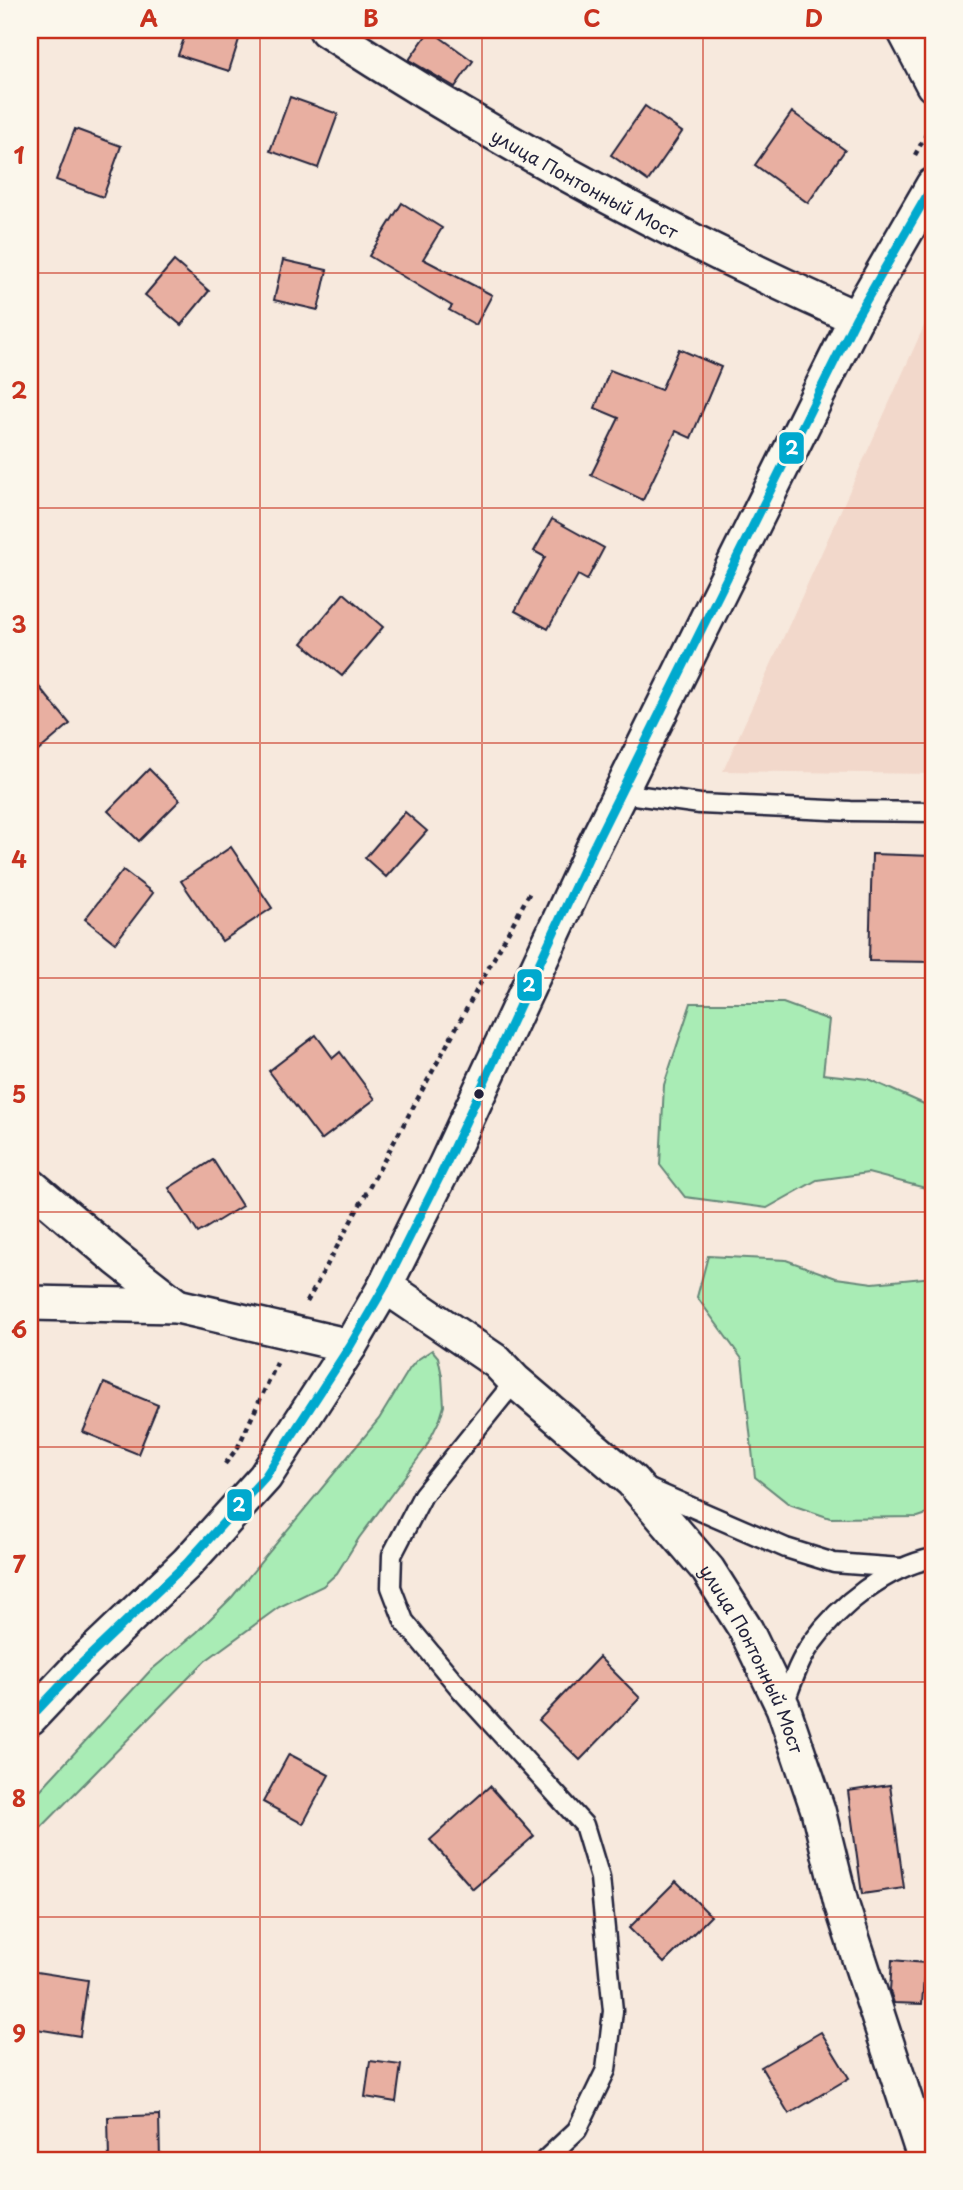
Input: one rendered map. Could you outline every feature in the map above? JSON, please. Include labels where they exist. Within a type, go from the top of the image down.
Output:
[{"type":"street","name":"улица Понтонный Мост","points":[[326,30],[433,99],[521,149],[724,255],[856,318]]},
{"type":"street","points":[[904,30],[933,85]]},
{"type":"street","points":[[30,1717],[187,1563],[265,1477],[350,1346],[385,1286],[445,1166],[621,793],[856,318],[933,185]]},
{"type":"street","points":[[30,1185],[177,1306]]},
{"type":"street","name":"улица Понтонный Мост","points":[[385,1286],[497,1362],[515,1381],[632,1481],[708,1570],[746,1630],[783,1707],[818,1810],[841,1903],[925,2160]]},
{"type":"street","points":[[30,1303],[177,1306],[350,1346]]},
{"type":"lane","points":[[621,793],[700,804],[933,812]]},
{"type":"lane","points":[[515,1381],[423,1496],[392,1555],[391,1587],[404,1622],[455,1683],[584,1825],[600,1878],[613,2011],[606,2070],[577,2130],[545,2160]]},
{"type":"lane","points":[[632,1481],[786,1548],[834,1563],[901,1568]]},
{"type":"lane","points":[[783,1707],[795,1674],[810,1645],[830,1620],[883,1578],[901,1568],[933,1558]]},
{"type":"path","points":[[914,156],[933,122]]},
{"type":"path","points":[[223,1468],[238,1447],[291,1332],[537,881]]},
{"type":"shaded area","points":[[933,306],[933,774],[723,771]]},
{"type":"green space","points":[[691,1003],[783,1003],[829,1020],[823,1074],[868,1079],[933,1108],[933,1190],[868,1173],[817,1180],[767,1208],[685,1197],[660,1165],[664,1085]]},
{"type":"green space","points":[[708,1256],[786,1260],[836,1278],[873,1283],[933,1277],[933,1512],[918,1517],[830,1518],[789,1504],[755,1477],[742,1359],[697,1297]]},
{"type":"green space","points":[[432,1350],[438,1357],[442,1376],[444,1406],[440,1419],[425,1449],[359,1538],[337,1573],[323,1586],[279,1607],[205,1661],[30,1839],[30,1801],[150,1671],[197,1632],[232,1597],[379,1419],[410,1368]]},
{"type":"building","points":[[187,30],[242,30],[229,71],[178,55]]},
{"type":"building","points":[[430,30],[473,61],[455,87],[409,60]]},
{"type":"building","points":[[290,97],[338,114],[318,168],[270,151]]},
{"type":"building","points":[[645,106],[682,132],[648,181],[611,155]]},
{"type":"building","points":[[792,112],[845,150],[808,203],[755,165]]},
{"type":"building","points":[[75,129],[121,146],[103,197],[56,180]]},
{"type":"building","points":[[402,203],[442,228],[423,259],[492,295],[476,325],[449,310],[452,306],[369,256]]},
{"type":"building","points":[[283,260],[327,270],[318,310],[274,300]]},
{"type":"building","points":[[174,261],[209,291],[181,325],[145,295]]},
{"type":"building","points":[[679,349],[721,367],[691,438],[676,431],[643,500],[591,475],[619,418],[595,408],[610,370],[661,390]]},
{"type":"building","points":[[552,519],[604,548],[587,580],[578,575],[548,629],[515,611],[545,557],[534,551]]},
{"type":"building","points":[[344,593],[383,627],[342,676],[302,643]]},
{"type":"building","points":[[30,676],[70,724],[30,758]]},
{"type":"building","points":[[149,769],[180,800],[139,841],[108,811]]},
{"type":"building","points":[[405,812],[427,831],[386,877],[365,858]]},
{"type":"building","points":[[231,847],[272,908],[222,941],[181,881]]},
{"type":"building","points":[[872,854],[933,856],[933,962],[869,961]]},
{"type":"building","points":[[123,870],[153,893],[115,943],[85,919]]},
{"type":"building","points":[[316,1035],[333,1058],[340,1052],[375,1099],[321,1140],[269,1071]]},
{"type":"building","points":[[213,1160],[242,1206],[198,1233],[169,1188]]},
{"type":"building","points":[[104,1383],[158,1405],[138,1454],[83,1432]]},
{"type":"building","points":[[599,1657],[640,1698],[580,1760],[539,1720]]},
{"type":"building","points":[[289,1754],[329,1775],[303,1824],[263,1802]]},
{"type":"building","points":[[890,1785],[904,1888],[862,1894],[848,1791]]},
{"type":"building","points":[[490,1786],[534,1836],[473,1889],[430,1840]]},
{"type":"building","points":[[676,1881],[711,1916],[664,1963],[629,1928]]},
{"type":"building","points":[[892,1960],[925,1963],[922,2004],[894,2003],[890,1991]]},
{"type":"building","points":[[30,1971],[88,1980],[80,2036],[30,2028]]},
{"type":"building","points":[[821,2032],[849,2078],[789,2114],[761,2067]]},
{"type":"building","points":[[370,2061],[401,2065],[396,2102],[365,2097]]},
{"type":"building","points":[[159,2115],[160,2160],[109,2160],[108,2117]]},
{"type":"transit line","name":"2","points":[[30,1718],[78,1667],[187,1563],[265,1477],[350,1346],[385,1286],[445,1166],[593,848],[856,318],[933,185]]}]
